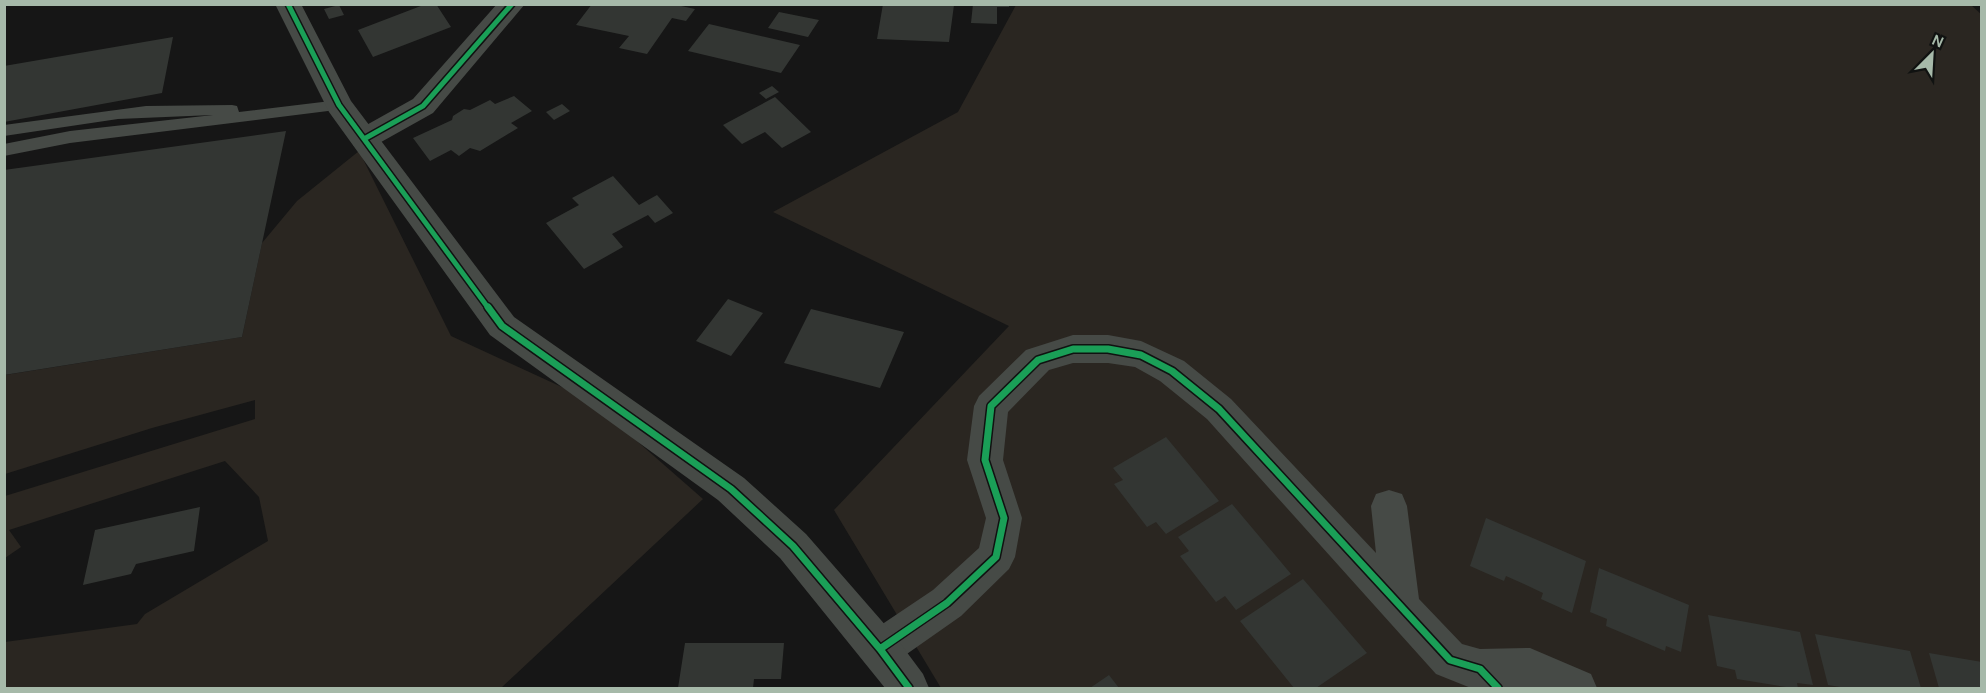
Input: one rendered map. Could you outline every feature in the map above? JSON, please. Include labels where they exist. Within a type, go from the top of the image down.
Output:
[{"type":"street","points":[[288,4],[339,105],[502,326],[731,489],[793,546],[880,649],[909,688]]},
{"type":"street","points":[[364,139],[423,106],[512,4]]},
{"type":"street","points":[[880,649],[947,603],[996,557],[1004,518],[985,460],[992,406],[1038,360],[1073,349],[1108,348],[1142,356],[1172,371],[1219,409],[1450,660],[1489,679],[1530,668],[1577,688]]},
{"type":"street","points":[[1389,506],[1401,606]]},
{"type":"lane","points":[[4,150],[70,136],[339,105]]},
{"type":"lane","points":[[4,131],[109,115],[202,108],[272,113]]},
{"type":"shaded area","points":[[1016,5],[1971,5],[1982,15],[1981,688],[941,688],[834,510],[1009,326],[773,212],[958,112]]},
{"type":"shaded area","points":[[359,151],[451,336],[590,400],[703,499],[501,688],[5,688],[5,642],[137,624],[145,614],[268,541],[259,497],[225,461],[9,530],[21,547],[5,558],[5,496],[255,419],[255,400],[152,428],[5,474],[5,375],[242,337],[262,243],[297,201]]},
{"type":"building","points":[[426,4],[436,4],[451,27],[373,57],[358,30]]},
{"type":"building","points":[[592,4],[672,4],[695,9],[686,21],[672,18],[647,54],[619,48],[629,36],[576,25]]},
{"type":"building","points":[[883,4],[954,5],[949,42],[877,39]]},
{"type":"building","points":[[973,4],[1009,4],[1009,7],[997,7],[997,24],[971,23]]},
{"type":"building","points":[[339,5],[344,15],[329,19],[324,9]]},
{"type":"building","points":[[779,12],[819,20],[808,37],[768,28]]},
{"type":"building","points":[[709,24],[800,45],[781,73],[688,51]]},
{"type":"building","points":[[173,37],[162,93],[4,122],[4,66]]},
{"type":"building","points":[[772,86],[779,92],[766,99],[759,93]]},
{"type":"building","points":[[514,96],[532,111],[511,123],[518,128],[480,151],[470,148],[459,156],[451,150],[430,161],[413,138],[452,120],[453,116],[464,109],[470,110],[490,100],[495,104]]},
{"type":"building","points":[[775,97],[811,132],[782,148],[765,132],[742,144],[723,125]]},
{"type":"building","points":[[562,104],[570,111],[554,120],[546,112]]},
{"type":"building","points":[[286,131],[242,337],[4,375],[4,170]]},
{"type":"building","points":[[613,176],[639,205],[657,195],[673,213],[655,223],[648,215],[612,234],[623,247],[584,269],[546,223],[579,205],[572,198]]},
{"type":"building","points":[[728,299],[763,313],[731,356],[696,341]]},
{"type":"building","points":[[811,309],[904,332],[880,388],[784,363]]},
{"type":"building","points":[[1166,437],[1219,501],[1166,534],[1156,522],[1147,527],[1114,484],[1123,480],[1113,468]]},
{"type":"building","points":[[1232,504],[1291,574],[1236,610],[1225,596],[1216,602],[1180,556],[1189,551],[1178,537]]},
{"type":"building","points":[[200,507],[194,551],[136,564],[131,574],[83,585],[95,530]]},
{"type":"building","points":[[1486,518],[1586,561],[1572,613],[1541,599],[1543,593],[1524,584],[1506,576],[1504,581],[1470,566]]},
{"type":"building","points":[[1599,568],[1689,605],[1681,652],[1666,646],[1665,651],[1606,626],[1607,619],[1590,612]]},
{"type":"building","points":[[1303,579],[1367,653],[1316,688],[1294,688],[1240,621]]},
{"type":"building","points":[[1708,615],[1800,632],[1813,685],[1797,683],[1798,688],[1792,688],[1737,679],[1735,670],[1717,666]]},
{"type":"building","points":[[1815,634],[1910,651],[1921,688],[1846,688],[1828,685]]},
{"type":"building","points":[[685,643],[784,643],[781,679],[754,679],[753,688],[678,688]]},
{"type":"building","points":[[1929,653],[1982,662],[1982,688],[1939,688]]},
{"type":"building","points":[[1109,675],[1119,688],[1090,688]]},
{"type":"cycle path","points":[[288,4],[339,105],[502,326],[731,489],[793,546],[880,649],[909,688]]},
{"type":"cycle path","points":[[364,139],[423,106],[512,4]]},
{"type":"cycle path","points":[[880,649],[947,603],[996,557],[1004,518],[985,460],[991,406],[1038,360],[1073,349],[1108,349],[1141,355],[1172,371],[1219,409],[1450,660],[1480,669],[1498,688]]}]
